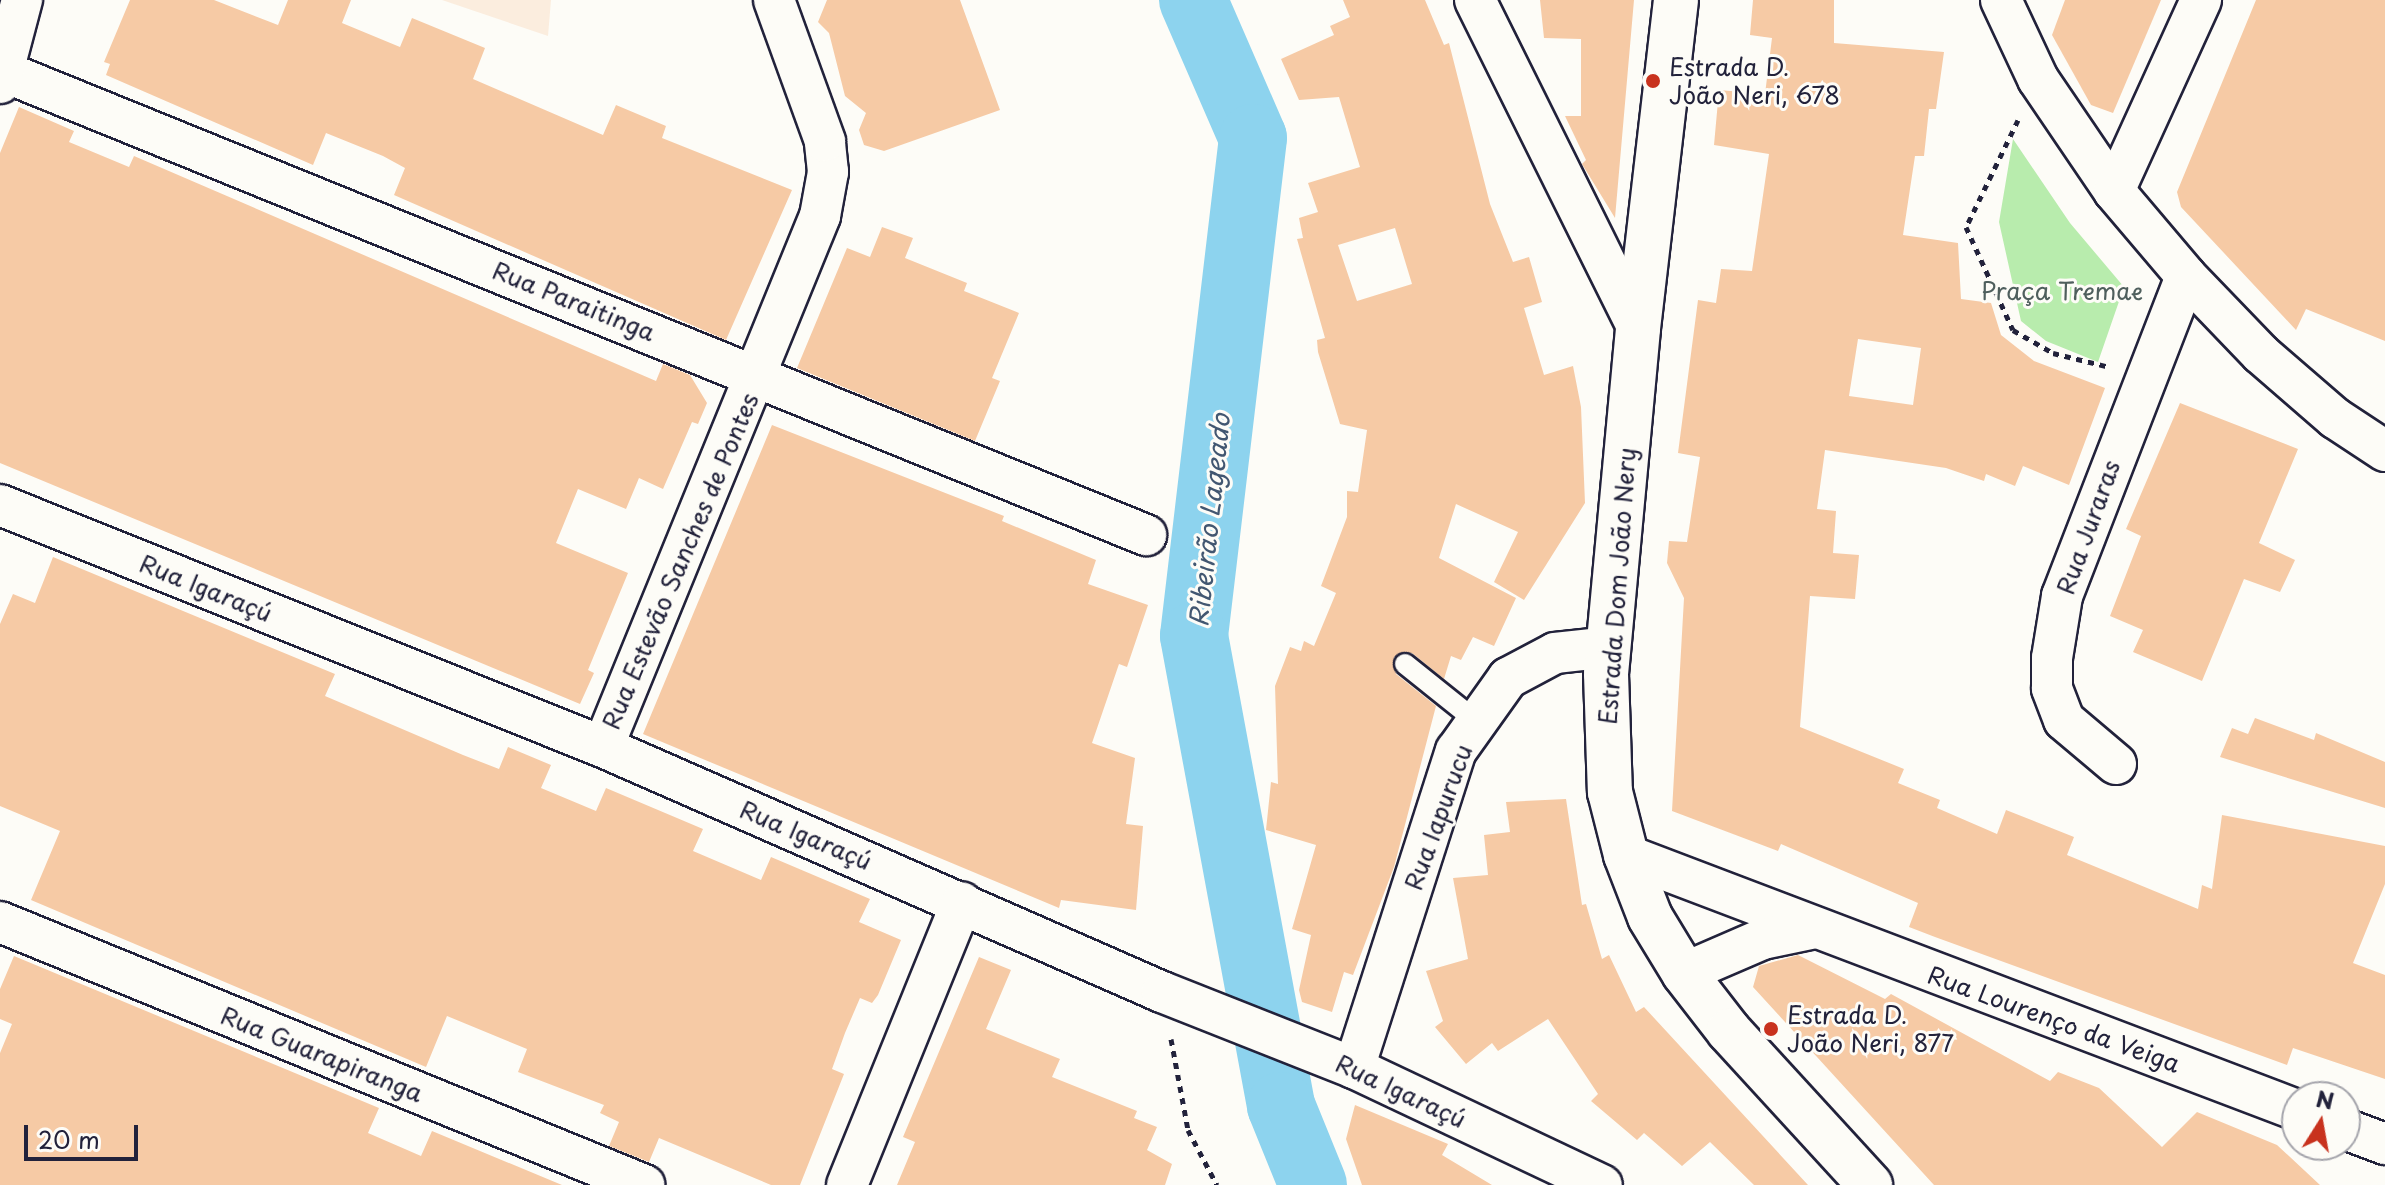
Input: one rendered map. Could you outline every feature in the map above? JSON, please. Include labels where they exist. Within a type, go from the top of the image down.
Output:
[{"type":"main road","name":"Estrada Dom João Nery","points":[[1676,0],[1638,329],[1609,647],[1605,742],[1610,792],[1626,855],[1650,917],[1684,973],[1729,1031],[1870,1185]]},
{"type":"street","points":[[2,75],[22,0]]},
{"type":"street","name":"Rua Estevão Sanches de Pontes","points":[[603,747],[820,216],[828,172],[825,141],[774,0]]},
{"type":"street","points":[[1475,0],[1638,329]]},
{"type":"street","points":[[2001,0],[2038,79],[2114,191],[2186,276],[2261,354],[2335,418],[2385,451]]},
{"type":"street","points":[[2114,191],[2201,0]]},
{"type":"street","name":"Rua Paraitinga","points":[[2,75],[757,374],[1146,535]]},
{"type":"street","name":"Rua Juraras","points":[[2116,764],[2064,720],[2052,688],[2052,658],[2062,596],[2186,276]]},
{"type":"street","name":"Rua Igaraçú","points":[[0,505],[603,747],[1162,992],[1347,1065],[1602,1185]]},
{"type":"street","name":"Rua Iapurucu","points":[[1347,1065],[1456,751],[1475,720],[1508,678],[1555,653],[1609,647]]},
{"type":"street","name":"Rua Lourenço da Veiga","points":[[1626,855],[1811,929],[2281,1104]]},
{"type":"street","points":[[847,1185],[962,902]]},
{"type":"street","name":"Rua Guarapiranga","points":[[0,922],[644,1185]]},
{"type":"street","points":[[1684,973],[1763,939],[1811,929]]},
{"type":"street","points":[[2361,1135],[2385,1144]]},
{"type":"lane","points":[[1405,664],[1475,720]]},
{"type":"path","points":[[2038,79],[1966,227],[2013,330],[2053,353],[2105,370],[2160,341]]},
{"type":"path","points":[[1162,992],[1188,1130],[1217,1185]]},
{"type":"shaded area","points":[[442,0],[551,0],[548,36]]},
{"type":"green space","name":"Praça Tremae","points":[[2013,139],[2070,223],[2124,287],[2098,362],[2046,341],[2021,321],[1999,222]]},
{"type":"building","points":[[130,0],[214,0],[278,25],[288,0],[351,0],[342,23],[400,47],[412,18],[485,48],[473,79],[603,135],[616,105],[666,126],[662,138],[792,190],[726,340],[394,195],[405,168],[383,156],[326,133],[313,165],[106,75],[110,64],[104,62]]},
{"type":"building","points":[[827,0],[960,0],[1000,110],[884,151],[864,145],[859,130],[866,113],[845,96],[829,33],[818,22]]},
{"type":"building","points":[[1343,0],[1425,0],[1444,45],[1449,43],[1490,204],[1513,262],[1529,257],[1542,302],[1524,308],[1544,375],[1573,366],[1581,407],[1585,503],[1524,600],[1494,582],[1518,532],[1456,504],[1439,558],[1516,598],[1494,646],[1473,637],[1461,660],[1451,656],[1444,679],[1412,653],[1394,657],[1396,674],[1436,706],[1394,867],[1353,975],[1344,972],[1332,1012],[1302,1002],[1299,990],[1311,935],[1292,929],[1316,845],[1266,830],[1271,782],[1278,784],[1275,686],[1290,647],[1301,651],[1304,641],[1314,646],[1336,593],[1321,586],[1347,517],[1347,491],[1358,492],[1367,430],[1340,424],[1318,352],[1317,340],[1325,338],[1297,239],[1303,238],[1299,218],[1318,212],[1308,183],[1360,167],[1339,97],[1299,100],[1281,59],[1334,35],[1330,26],[1350,17]],"holes":[[[1395,228],[1412,284],[1357,301],[1338,245]]]},
{"type":"building","points":[[1540,0],[1634,0],[1615,218],[1582,164],[1586,160],[1565,116],[1581,116],[1581,39],[1544,38]]},
{"type":"building","points":[[1753,0],[1834,0],[1834,43],[1944,52],[1936,109],[1929,109],[1924,156],[1915,156],[1903,235],[1958,243],[1961,299],[1991,303],[2001,335],[2034,361],[2105,388],[2069,485],[2023,466],[2015,486],[1986,474],[1984,481],[1946,468],[1825,450],[1817,509],[1836,511],[1833,553],[1859,555],[1855,599],[1810,596],[1800,727],[1904,769],[1898,783],[1940,800],[1937,808],[1997,834],[2006,810],[2074,837],[2067,855],[2198,909],[2202,885],[2212,889],[2222,815],[2385,846],[2385,884],[2353,963],[2385,975],[2385,1079],[2293,1048],[2287,1065],[1935,937],[1909,927],[1918,903],[1781,844],[1778,851],[1672,811],[1684,598],[1667,563],[1669,541],[1687,542],[1700,457],[1678,453],[1698,300],[1716,303],[1721,269],[1752,271],[1769,154],[1714,145],[1719,90],[1765,94],[1772,38],[1750,35]],"holes":[[[1858,339],[1921,348],[1913,405],[1849,396]]]},
{"type":"building","points":[[2065,0],[2161,0],[2113,113],[2091,105],[2052,35]]},
{"type":"building","points":[[2256,0],[2385,0],[2385,341],[2306,309],[2296,330],[2181,207],[2177,192]]},
{"type":"building","points":[[19,107],[74,131],[69,142],[129,167],[134,156],[656,381],[663,364],[690,375],[707,403],[698,424],[692,422],[663,489],[639,478],[626,509],[578,489],[556,543],[628,573],[588,670],[594,673],[580,704],[0,463],[0,153]]},
{"type":"building","points":[[882,227],[913,238],[905,258],[967,283],[964,291],[1019,313],[992,378],[1000,381],[975,441],[797,368],[847,248],[870,257]]},
{"type":"building","points":[[2180,403],[2298,449],[2259,543],[2295,560],[2280,592],[2244,579],[2202,681],[2133,652],[2143,630],[2110,616],[2141,536],[2126,529]]},
{"type":"building","points":[[772,425],[1004,516],[1002,521],[1096,560],[1088,584],[1148,605],[1127,667],[1119,664],[1092,743],[1135,758],[1126,824],[1143,826],[1136,910],[1061,900],[1059,908],[643,734]]},
{"type":"building","points":[[53,557],[335,674],[325,696],[463,755],[499,769],[508,747],[551,765],[541,788],[596,811],[606,788],[703,829],[693,851],[761,880],[771,857],[870,899],[859,922],[901,940],[878,995],[872,1003],[860,998],[845,1033],[832,1069],[844,1074],[800,1185],[771,1185],[659,1138],[649,1162],[609,1146],[619,1122],[600,1113],[604,1105],[518,1072],[527,1049],[447,1016],[426,1067],[31,900],[60,831],[0,806],[0,624],[13,594],[35,603]]},
{"type":"building","points":[[2255,718],[2314,740],[2316,733],[2385,762],[2385,808],[2220,757],[2232,728],[2248,734]]},
{"type":"building","points":[[1566,799],[1582,905],[1586,904],[1602,959],[1609,955],[1636,1012],[1644,1007],[1808,1185],[1754,1185],[1710,1142],[1682,1166],[1644,1133],[1637,1140],[1591,1101],[1598,1094],[1548,1019],[1498,1051],[1492,1043],[1466,1064],[1435,1027],[1443,1021],[1426,971],[1468,959],[1453,878],[1488,875],[1484,835],[1510,832],[1506,802]]},
{"type":"building","points":[[1798,955],[1885,999],[1891,994],[2050,1081],[2058,1072],[2099,1088],[2162,1147],[2197,1112],[2277,1145],[2281,1149],[2281,1161],[2294,1161],[2320,1185],[1934,1185],[1753,987],[1759,966]]},
{"type":"building","points":[[14,956],[379,1108],[368,1133],[421,1156],[432,1131],[562,1185],[0,1185],[0,1053],[12,1024],[0,1019],[0,989]]},
{"type":"building","points":[[979,957],[1011,970],[986,1029],[1060,1059],[1052,1077],[1137,1111],[1134,1118],[1157,1127],[1147,1150],[1172,1164],[1165,1185],[897,1185],[915,1142],[903,1137]]},
{"type":"building","points":[[1355,1105],[1448,1144],[1442,1155],[1492,1185],[1362,1185],[1346,1139]]},
{"type":"waterway","name":"Ribeirão Lageado","points":[[1193,0],[1253,138],[1194,636],[1281,1106],[1313,1185]]},
{"type":"place","name":"Estrada D. João Neri, 678","points":[[1653,81]]},
{"type":"place","name":"Estrada D. João Neri, 877","points":[[1771,1029]]}]
